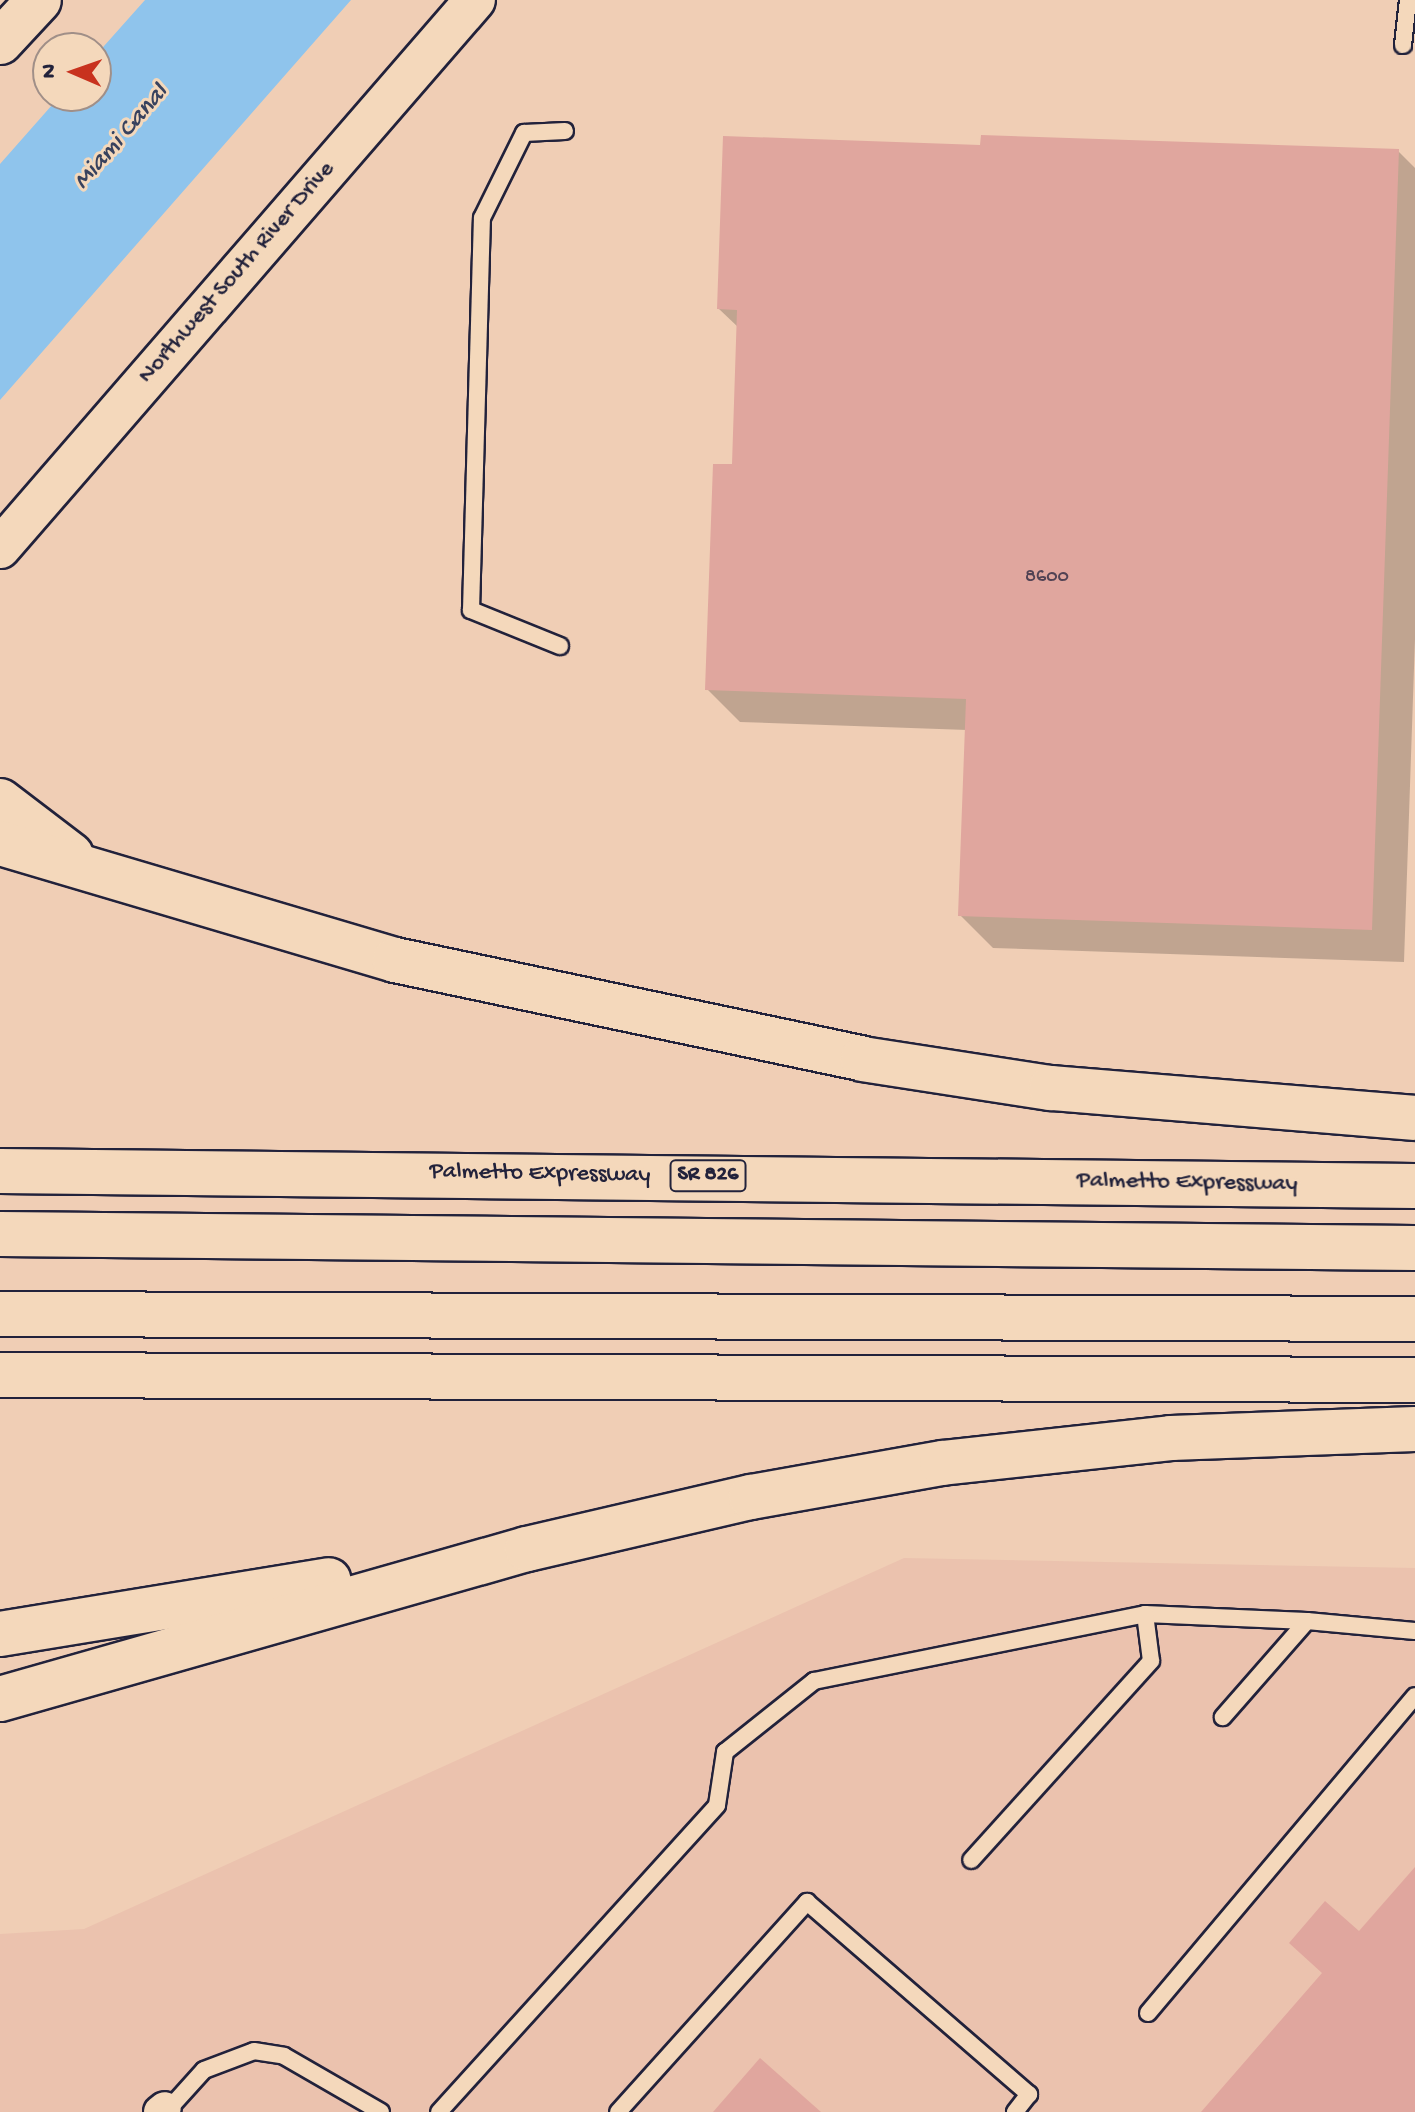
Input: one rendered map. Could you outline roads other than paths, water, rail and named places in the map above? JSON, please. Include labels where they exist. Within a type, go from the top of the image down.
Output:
[{"type":"highway","points":[[0,42],[39,0]]},
{"type":"highway","points":[[0,801],[101,878]]},
{"type":"highway","points":[[0,843],[101,878],[395,960],[863,1059],[1051,1088],[1415,1118]]},
{"type":"highway","name":"Palmetto Expressway","points":[[0,1171],[1415,1186]]},
{"type":"highway","points":[[0,1234],[1415,1248]]},
{"type":"highway","points":[[0,1314],[1415,1319]]},
{"type":"highway","points":[[0,1375],[1415,1380]]},
{"type":"highway","points":[[0,1634],[527,1549],[942,1463],[1171,1438],[1415,1429]]},
{"type":"highway","points":[[0,1699],[527,1549]]},
{"type":"street","name":"Northwest South River Drive","points":[[0,548],[475,0]]},
{"type":"lane","points":[[1403,45],[1408,0]]},
{"type":"lane","points":[[560,646],[471,610],[482,218],[524,133],[565,131]]},
{"type":"lane","points":[[971,1860],[1151,1661],[1145,1614]]},
{"type":"lane","points":[[439,2112],[717,1805],[725,1752],[814,1681],[1145,1614],[1307,1621],[1415,1631]]},
{"type":"lane","points":[[1223,1717],[1307,1621]]},
{"type":"lane","points":[[1148,2013],[1415,1696]]},
{"type":"lane","points":[[618,2112],[807,1902],[1029,2094],[1015,2112]]},
{"type":"lane","points":[[165,2111],[217,2062],[254,2051],[284,2056],[381,2112]]},
{"type":"water","name":"Miami Canal","points":[[145,0],[351,0],[0,400],[0,164],[46,112],[112,112],[112,37]]}]
